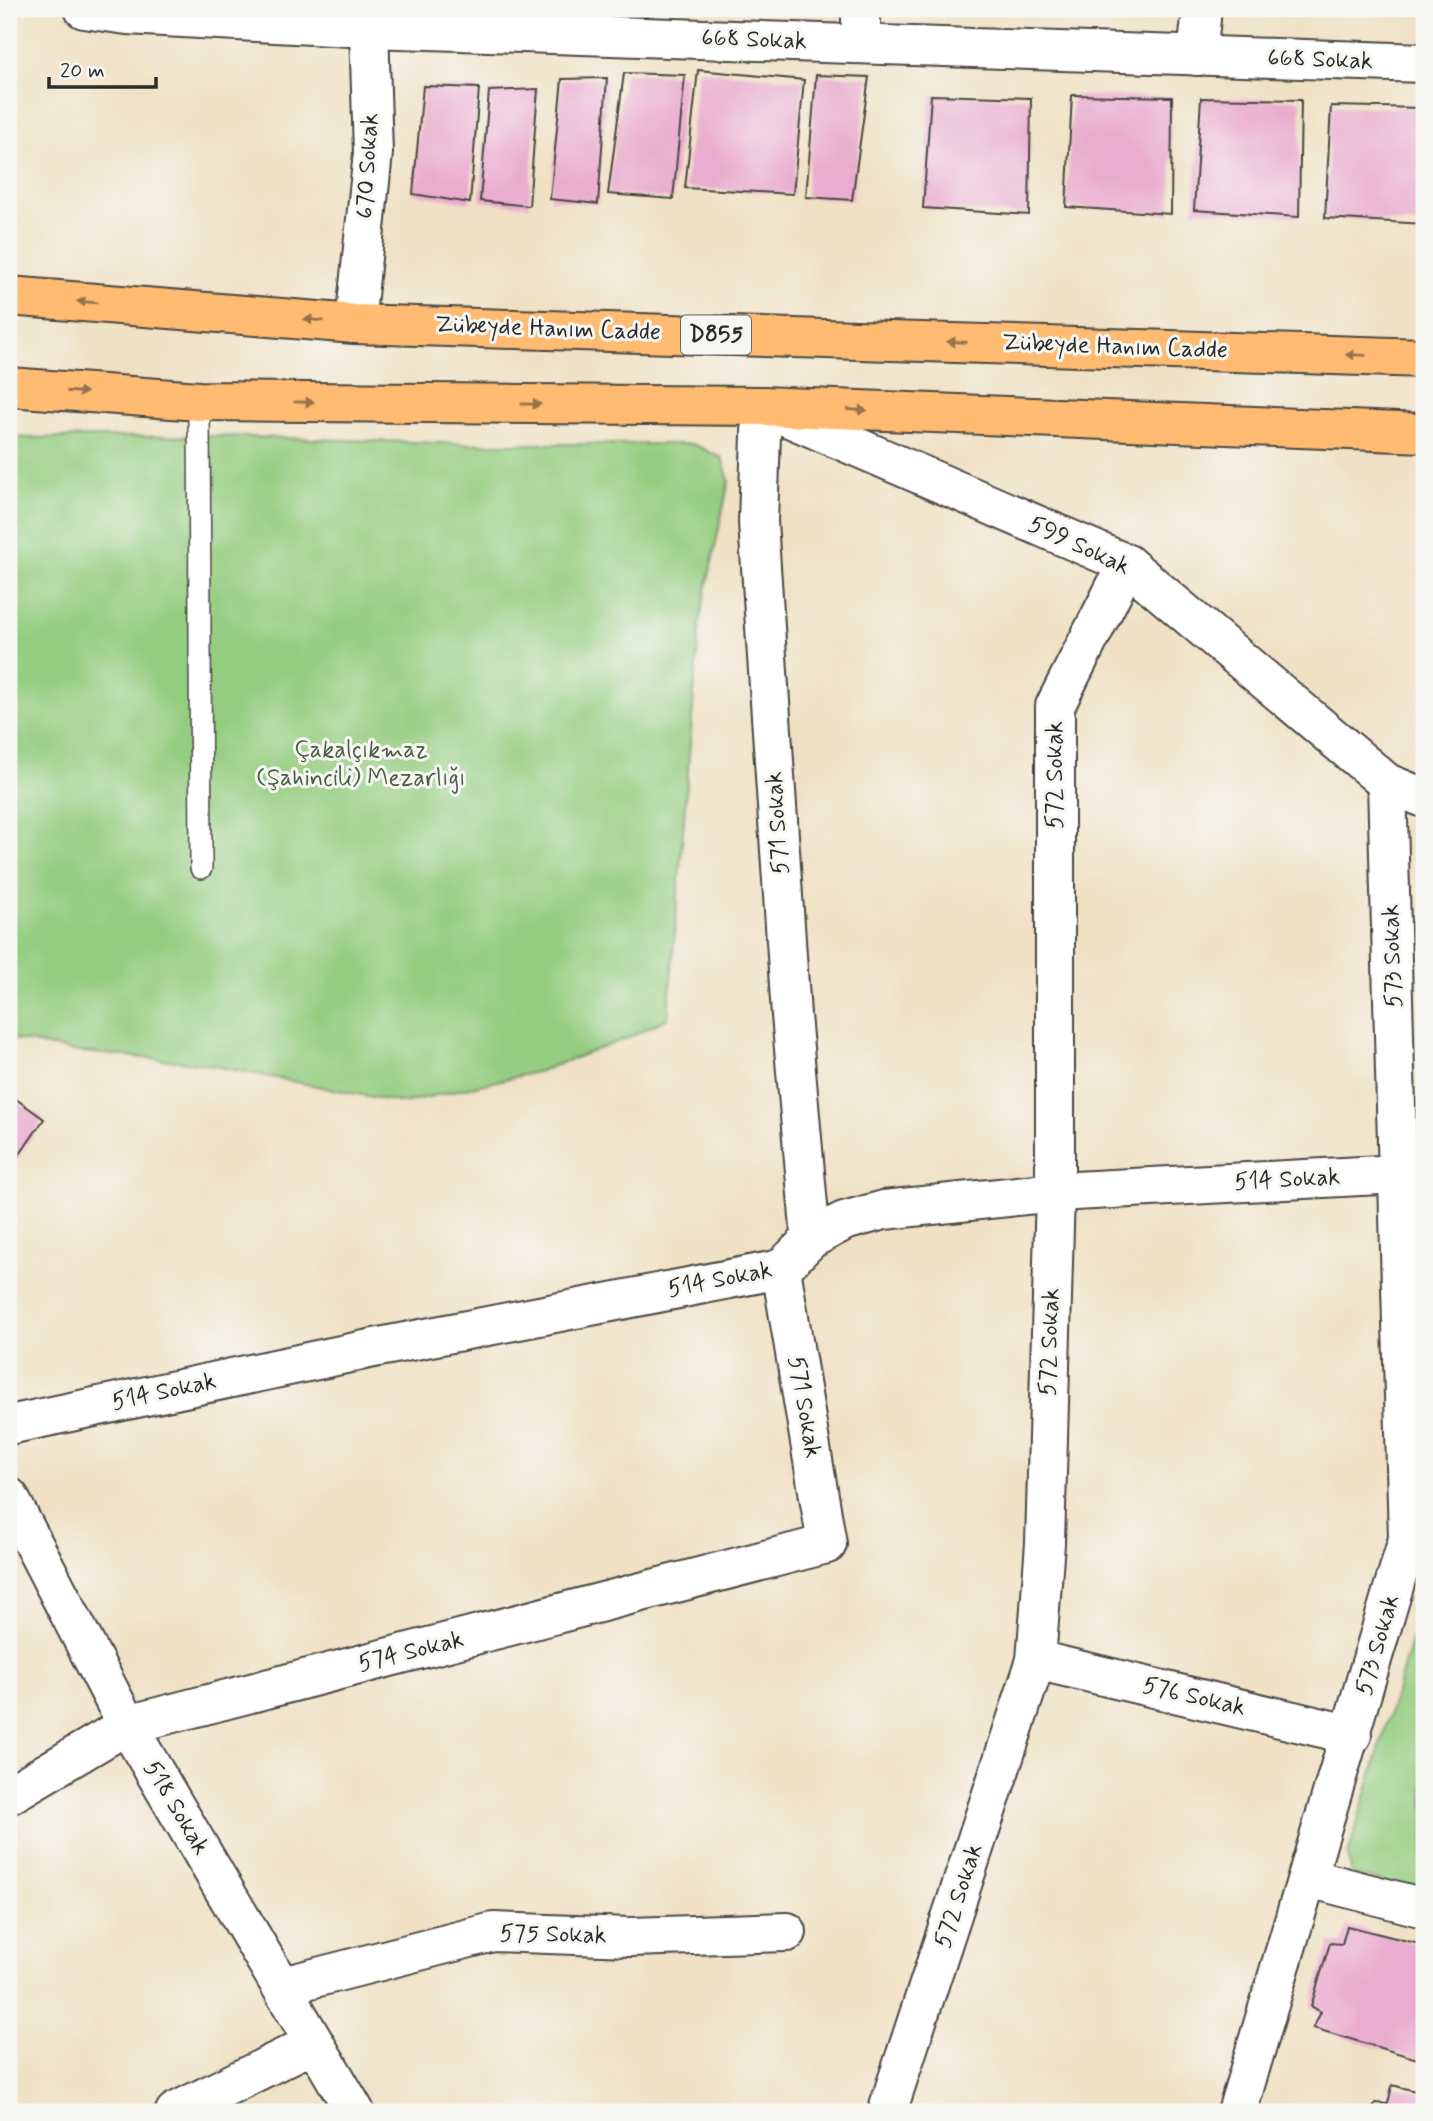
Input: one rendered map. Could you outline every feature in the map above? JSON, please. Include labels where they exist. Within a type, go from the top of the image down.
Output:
[{"type":"highway","name":"Zübeyde Hanım Cadde","points":[[9,296],[355,324],[1424,358]]},
{"type":"highway","points":[[9,387],[199,401],[761,406],[1424,433]]},
{"type":"street","name":"668 Sokak","points":[[84,9],[127,15],[861,26],[1197,56],[1424,63]]},
{"type":"street","points":[[1197,56],[1202,9]]},
{"type":"street","name":"670 Sokak","points":[[355,324],[373,153],[366,18]]},
{"type":"street","name":"599 Sokak","points":[[761,406],[1127,564],[1387,783],[1424,798]]},
{"type":"street","name":"571 Sokak","points":[[761,406],[758,522],[791,1015],[811,1239]]},
{"type":"street","name":"572 Sokak","points":[[887,2112],[1036,1660],[1045,1542],[1055,1192],[1055,706],[1127,564]]},
{"type":"street","name":"573 Sokak","points":[[1237,2112],[1352,1735],[1416,1540],[1412,1175],[1387,783]]},
{"type":"street","name":"514 Sokak","points":[[9,1425],[387,1345],[781,1269],[811,1239],[844,1221],[884,1210],[1055,1192],[1412,1175]]},
{"type":"street","name":"571 Sokak","points":[[781,1269],[827,1544]]},
{"type":"street","name":"518 Sokak","points":[[9,1497],[127,1725],[355,2112]]},
{"type":"street","name":"574 Sokak","points":[[9,1795],[127,1725],[827,1544]]},
{"type":"street","name":"576 Sokak","points":[[1036,1660],[1352,1735]]},
{"type":"street","points":[[1309,1878],[1424,1908]]},
{"type":"street","name":"575 Sokak","points":[[283,1986],[493,1931],[630,1937],[787,1932]]},
{"type":"street","points":[[175,2112],[314,2043]]},
{"type":"lane","points":[[199,401],[201,868]]},
{"type":"green space","name":"Çakalçıkmaz (Şahincili) Mezarlığı","points":[[219,436],[471,444],[693,444],[722,458],[729,480],[700,619],[668,1018],[630,1037],[540,1071],[403,1103],[199,1063],[71,1051],[9,1038],[9,438]]},
{"type":"green space","points":[[1424,1598],[1424,1892],[1352,1874],[1348,1855]]},
{"type":"building","points":[[698,70],[804,80],[793,194],[685,188]]},
{"type":"building","points":[[624,73],[685,75],[673,199],[608,194]]},
{"type":"building","points":[[816,75],[869,77],[852,200],[806,197]]},
{"type":"building","points":[[607,78],[598,204],[550,199],[562,79]]},
{"type":"building","points":[[423,86],[479,88],[470,203],[413,194]]},
{"type":"building","points":[[538,89],[529,206],[480,201],[489,91]]},
{"type":"building","points":[[931,95],[1031,98],[1029,215],[923,208]]},
{"type":"building","points":[[1072,95],[1172,97],[1171,214],[1066,207]]},
{"type":"building","points":[[1201,98],[1301,100],[1299,217],[1194,210]]},
{"type":"building","points":[[1331,106],[1424,108],[1424,224],[1325,218]]},
{"type":"building","points":[[9,1094],[44,1119],[9,1170]]},
{"type":"building","points":[[1347,1926],[1424,1945],[1424,2061],[1313,2028],[1321,2012],[1311,2006],[1330,1943],[1342,1944]]},
{"type":"building","points":[[1392,2085],[1424,2093],[1424,2112],[1372,2112],[1375,2103],[1388,2104]]}]
